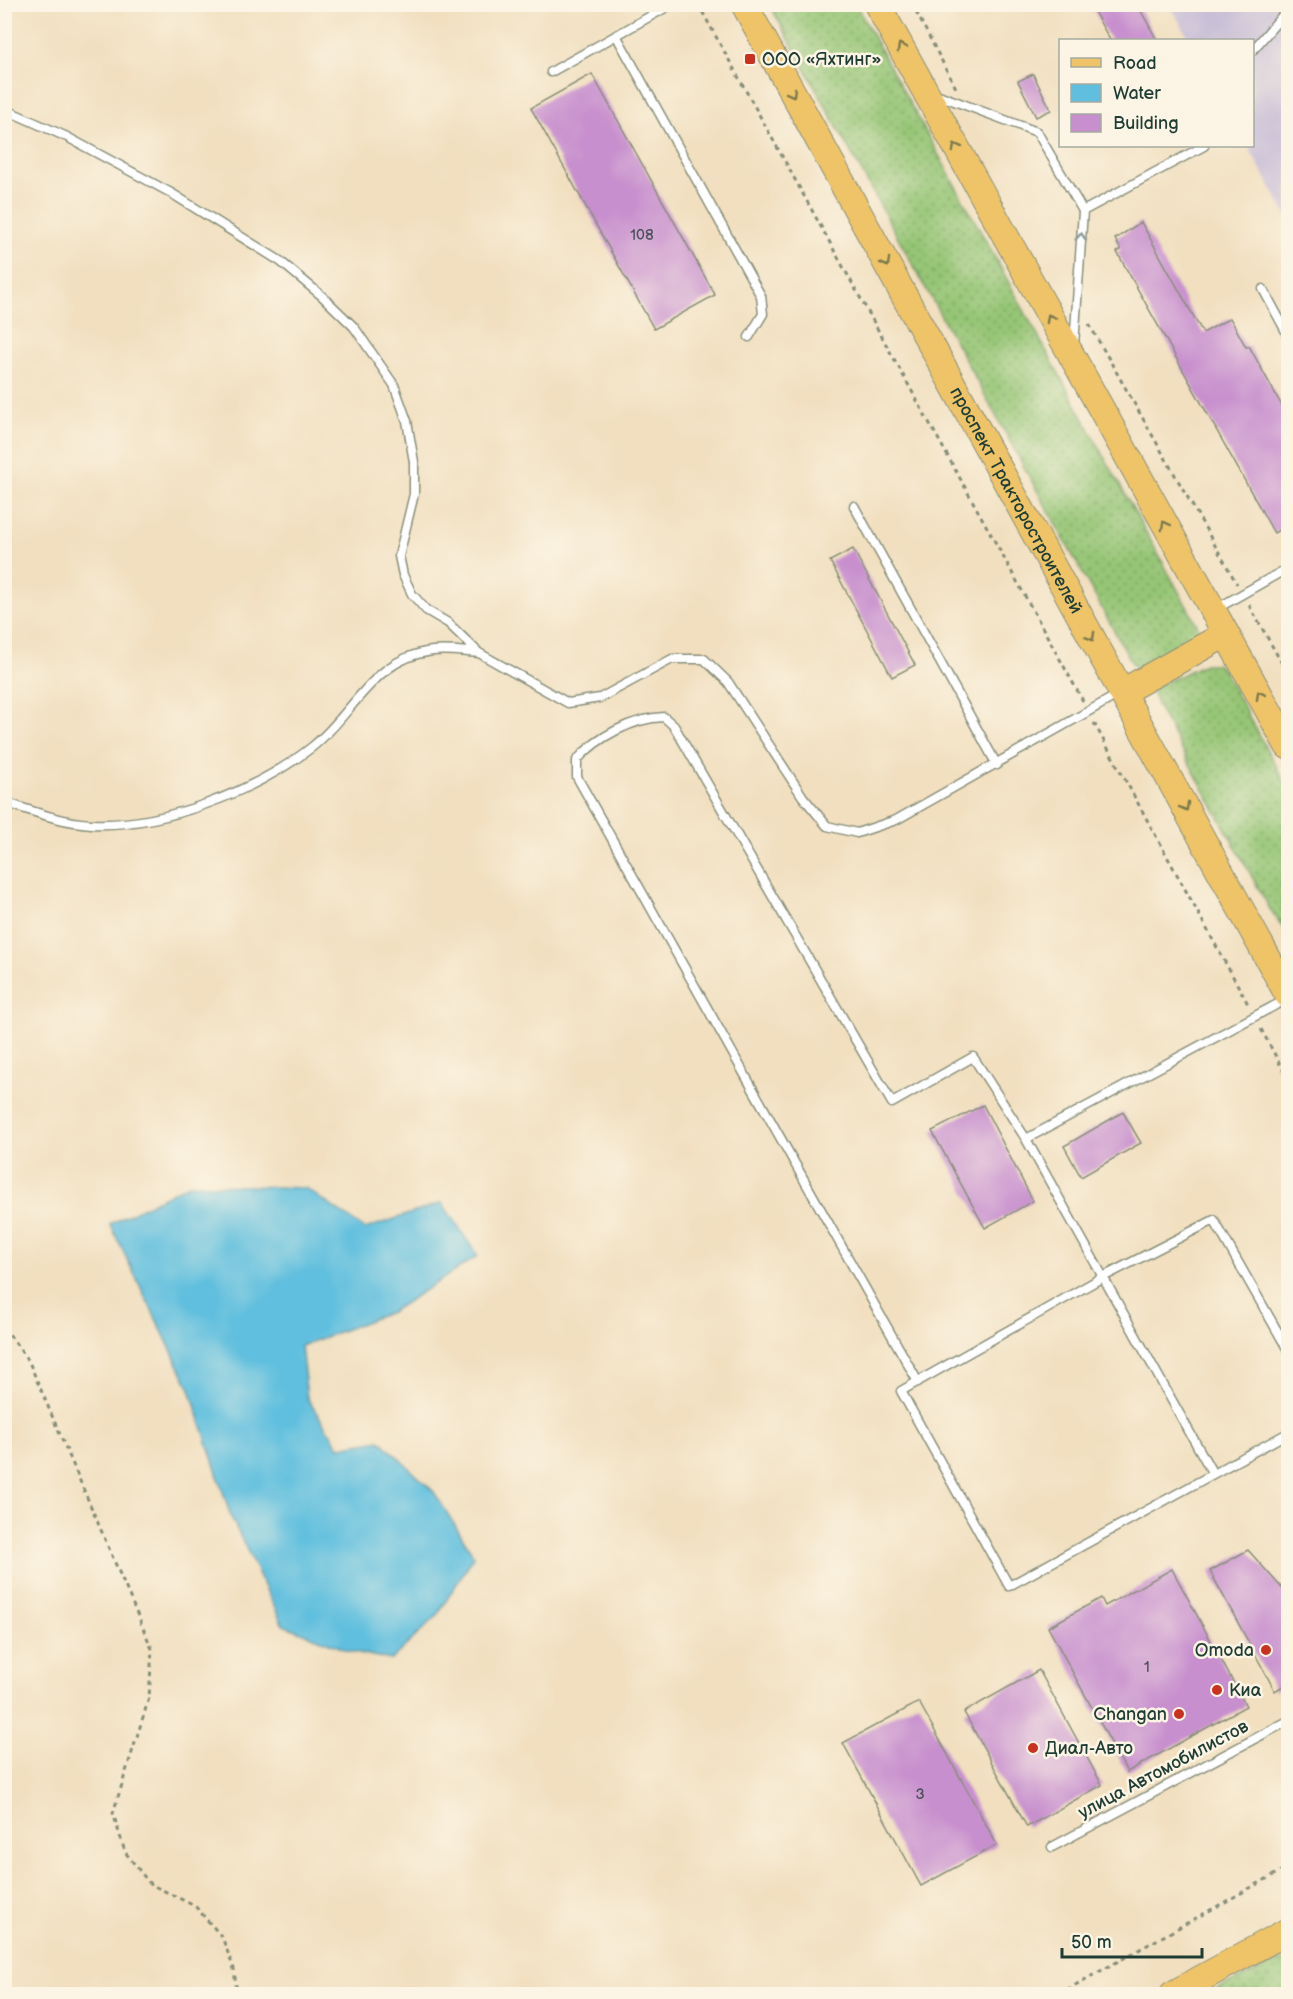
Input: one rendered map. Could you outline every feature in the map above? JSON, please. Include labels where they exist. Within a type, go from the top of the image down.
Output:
[{"type":"main road","name":"проспект Тракторостроителей","points":[[744,4],[1288,996]]},
{"type":"main road","points":[[877,4],[1288,746]]},
{"type":"main road","points":[[1122,692],[1226,634]]},
{"type":"main road","points":[[1173,1995],[1288,1931]]},
{"type":"lane","points":[[551,72],[672,4]]},
{"type":"lane","points":[[1254,49],[1288,9]]},
{"type":"lane","points":[[616,35],[760,296],[763,314],[749,337]]},
{"type":"lane","points":[[925,90],[1037,132],[1083,211],[1073,359]]},
{"type":"lane","points":[[4,109],[67,137],[171,193],[280,261],[322,296],[354,327],[394,385],[406,421],[414,462],[414,494],[399,556],[403,575],[412,594],[426,610],[448,622],[479,653],[568,703],[600,698],[672,659],[704,659],[728,682],[803,798],[827,826],[857,833],[896,820],[997,765],[1122,692]]},
{"type":"lane","points":[[1083,211],[1202,147]]},
{"type":"lane","points":[[1263,289],[1288,335]]},
{"type":"lane","points":[[854,506],[997,765]]},
{"type":"lane","points":[[1213,610],[1288,568]]},
{"type":"lane","points":[[4,801],[44,815],[91,824],[124,823],[173,813],[218,799],[276,773],[313,746],[344,717],[368,684],[384,669],[406,657],[434,651],[479,653]]},
{"type":"lane","points":[[918,1382],[577,777],[577,760],[590,745],[646,717],[664,717],[674,726],[892,1103],[973,1057],[1026,1139],[1213,1474]]},
{"type":"lane","points":[[1026,1139],[1288,996]]},
{"type":"lane","points":[[1288,1350],[1214,1220],[1103,1277],[901,1391],[1009,1586],[1288,1433]]},
{"type":"lane","name":"улица Автомобилистов","points":[[1053,1847],[1288,1721]]},
{"type":"path","points":[[698,4],[1080,695]]},
{"type":"path","points":[[912,4],[965,105]]},
{"type":"path","points":[[1077,302],[1239,588]]},
{"type":"path","points":[[1248,603],[1288,674]]},
{"type":"path","points":[[1095,725],[1249,1006]]},
{"type":"path","points":[[1259,1026],[1288,1079]]},
{"type":"path","points":[[4,1328],[29,1362],[152,1649],[149,1698],[113,1813],[125,1852],[150,1884],[195,1906],[222,1937],[234,1969],[237,1995]]},
{"type":"path","points":[[1059,1995],[1288,1867]]},
{"type":"shaded area","points":[[1170,5],[1288,5],[1288,218],[1249,147],[1254,147],[1254,39],[1189,39]]},
{"type":"green space","points":[[770,5],[856,5],[1202,634],[1140,669],[1133,665]]},
{"type":"green space","points":[[1205,664],[1217,664],[1224,671],[1288,788],[1288,934],[1270,909],[1157,705],[1153,693],[1157,686]]},
{"type":"green space","points":[[1288,1958],[1288,1994],[1205,1994]]},
{"type":"water","points":[[189,1184],[305,1188],[365,1229],[442,1203],[478,1256],[391,1312],[301,1346],[307,1398],[339,1447],[380,1440],[434,1492],[474,1556],[436,1617],[391,1660],[350,1651],[283,1625],[231,1517],[190,1389],[110,1224]]},
{"type":"building","points":[[1090,4],[1137,4],[1156,39],[1109,39]]},
{"type":"building","points":[[592,74],[715,295],[654,329],[531,108]]},
{"type":"building","points":[[1033,74],[1051,110],[1036,117],[1018,81]]},
{"type":"building","points":[[1141,222],[1203,333],[1230,318],[1246,347],[1249,346],[1288,417],[1288,525],[1274,533],[1117,252],[1121,250],[1115,239]]},
{"type":"building","points":[[853,549],[915,665],[892,677],[830,561]]},
{"type":"building","points":[[983,1105],[1033,1201],[985,1228],[932,1131]]},
{"type":"building","points":[[1123,1112],[1141,1143],[1081,1177],[1064,1146]]},
{"type":"building","points":[[1248,1550],[1288,1595],[1288,1683],[1275,1691],[1210,1571]]},
{"type":"building","points":[[1172,1569],[1246,1706],[1127,1772],[1048,1627],[1101,1598],[1105,1606]]},
{"type":"building","name":"Диал-Авто","points":[[1039,1670],[1102,1785],[1027,1827],[964,1712]]},
{"type":"building","points":[[919,1702],[997,1845],[921,1886],[843,1743]]},
{"type":"place","name":"ООО «Яхтинг»","points":[[750,59]]},
{"type":"place","name":"Omoda","points":[[1266,1650]]},
{"type":"place","name":"Киа","points":[[1217,1690]]},
{"type":"place","name":"Changan","points":[[1179,1714]]},
{"type":"place","name":"Диал-Авто","points":[[1033,1748]]}]
